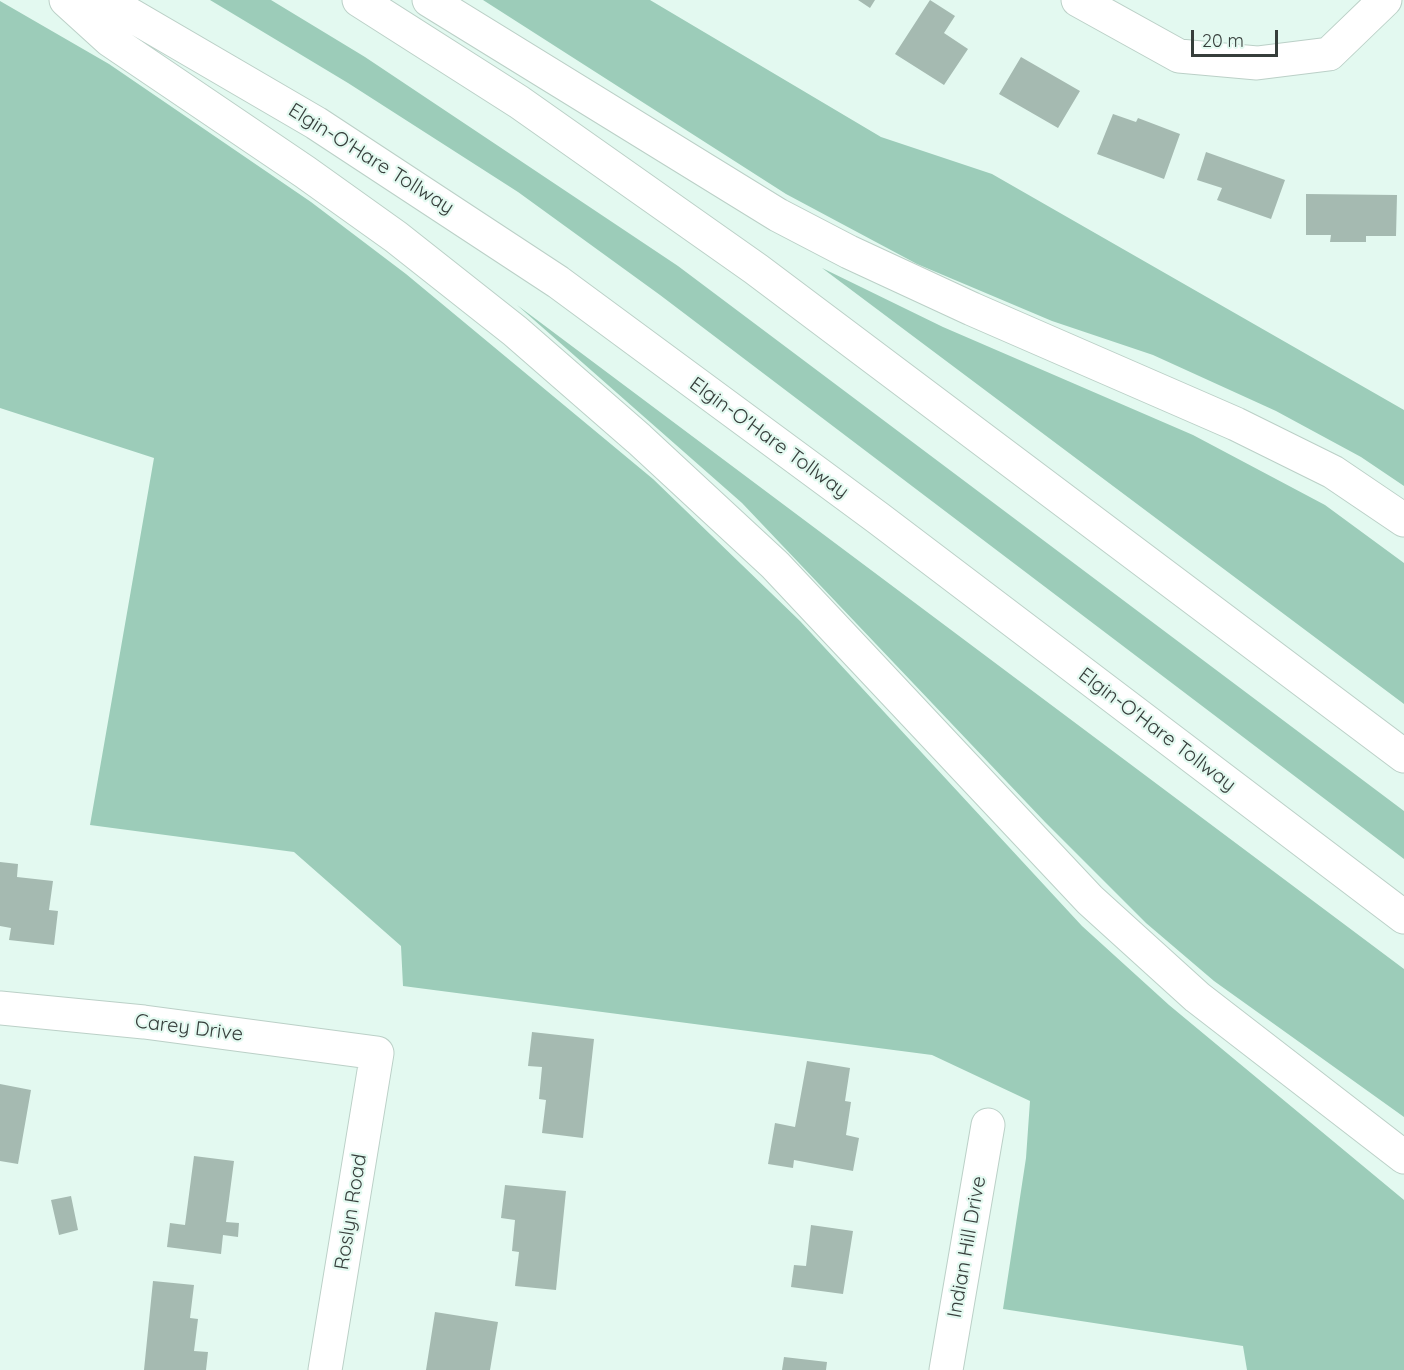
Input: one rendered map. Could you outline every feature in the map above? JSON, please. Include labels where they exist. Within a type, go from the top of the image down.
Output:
[{"type":"main road","points":[[66,0],[110,40],[314,178],[396,237],[515,330],[639,439],[775,565],[1090,900],[1197,996],[1404,1157]]},
{"type":"main road","name":"Elgin-O'Hare Tollway","points":[[105,0],[316,123],[558,282],[887,525],[1404,917]]},
{"type":"main road","points":[[359,0],[519,102],[756,269],[1404,756]]},
{"type":"main road","points":[[429,0],[778,215],[849,252],[1236,424],[1334,472],[1404,520]]},
{"type":"main road","points":[[1078,0],[1179,56],[1257,63],[1329,54],[1385,0]]},
{"type":"main road","name":"Carey Drive","points":[[0,1008],[144,1022],[377,1053]]},
{"type":"main road","name":"Roslyn Road","points":[[325,1370],[377,1053]]},
{"type":"main road","name":"Indian Hill Drive","points":[[946,1370],[988,1125]]},
{"type":"green space","points":[[210,0],[271,0],[365,57],[678,266],[1404,811],[1404,859],[660,295],[518,192],[348,83]]},
{"type":"green space","points":[[483,0],[650,0],[881,137],[992,174],[1404,410],[1404,486],[1361,457],[1276,411],[1153,355],[1052,321],[917,264],[786,194]]},
{"type":"green space","points":[[0,1],[109,64],[311,202],[406,274],[653,479],[800,621],[1082,926],[1169,1005],[1404,1200],[1404,1370],[1247,1370],[1243,1346],[1003,1309],[1026,1158],[1030,1101],[932,1055],[403,986],[401,946],[294,852],[90,825],[154,458],[0,408]]},
{"type":"green space","points":[[822,268],[943,327],[1193,435],[1325,505],[1404,563],[1404,704]]},
{"type":"green space","points":[[517,305],[1404,969],[1404,1117],[1214,981],[1146,923],[1045,822],[742,503]]},
{"type":"building","points":[[858,0],[875,0],[870,8]]},
{"type":"building","points":[[930,0],[955,16],[944,33],[968,49],[944,85],[895,54]]},
{"type":"building","points":[[1021,57],[1080,91],[1058,128],[999,94]]},
{"type":"building","points":[[1113,114],[1136,122],[1138,118],[1180,134],[1164,179],[1097,154]]},
{"type":"building","points":[[1206,152],[1285,180],[1271,219],[1217,200],[1222,188],[1197,180]]},
{"type":"building","points":[[1306,194],[1397,195],[1396,236],[1366,236],[1366,242],[1330,242],[1331,235],[1306,235]]},
{"type":"building","points":[[0,862],[18,864],[17,877],[53,881],[49,910],[58,911],[54,945],[9,940],[11,928],[0,926]]},
{"type":"building","points":[[532,1032],[594,1039],[583,1138],[542,1133],[546,1100],[539,1099],[542,1067],[528,1066]]},
{"type":"building","points":[[807,1061],[850,1068],[845,1101],[851,1102],[846,1135],[859,1138],[853,1171],[794,1160],[793,1168],[768,1164],[775,1123],[795,1127]]},
{"type":"building","points":[[0,1084],[31,1090],[18,1164],[0,1161]]},
{"type":"building","points":[[194,1156],[234,1161],[226,1222],[239,1223],[238,1237],[223,1235],[221,1254],[167,1247],[170,1223],[185,1225]]},
{"type":"building","points":[[505,1185],[566,1191],[556,1290],[515,1286],[519,1252],[512,1251],[515,1220],[501,1218]]},
{"type":"building","points":[[71,1196],[78,1230],[59,1235],[51,1200]]},
{"type":"building","points":[[811,1225],[853,1231],[843,1294],[791,1287],[794,1265],[806,1266]]},
{"type":"building","points":[[153,1281],[194,1285],[190,1318],[198,1319],[194,1351],[208,1352],[206,1370],[144,1370]]},
{"type":"building","points":[[435,1312],[498,1322],[490,1370],[426,1370]]},
{"type":"building","points":[[784,1357],[827,1362],[826,1370],[782,1370]]}]
